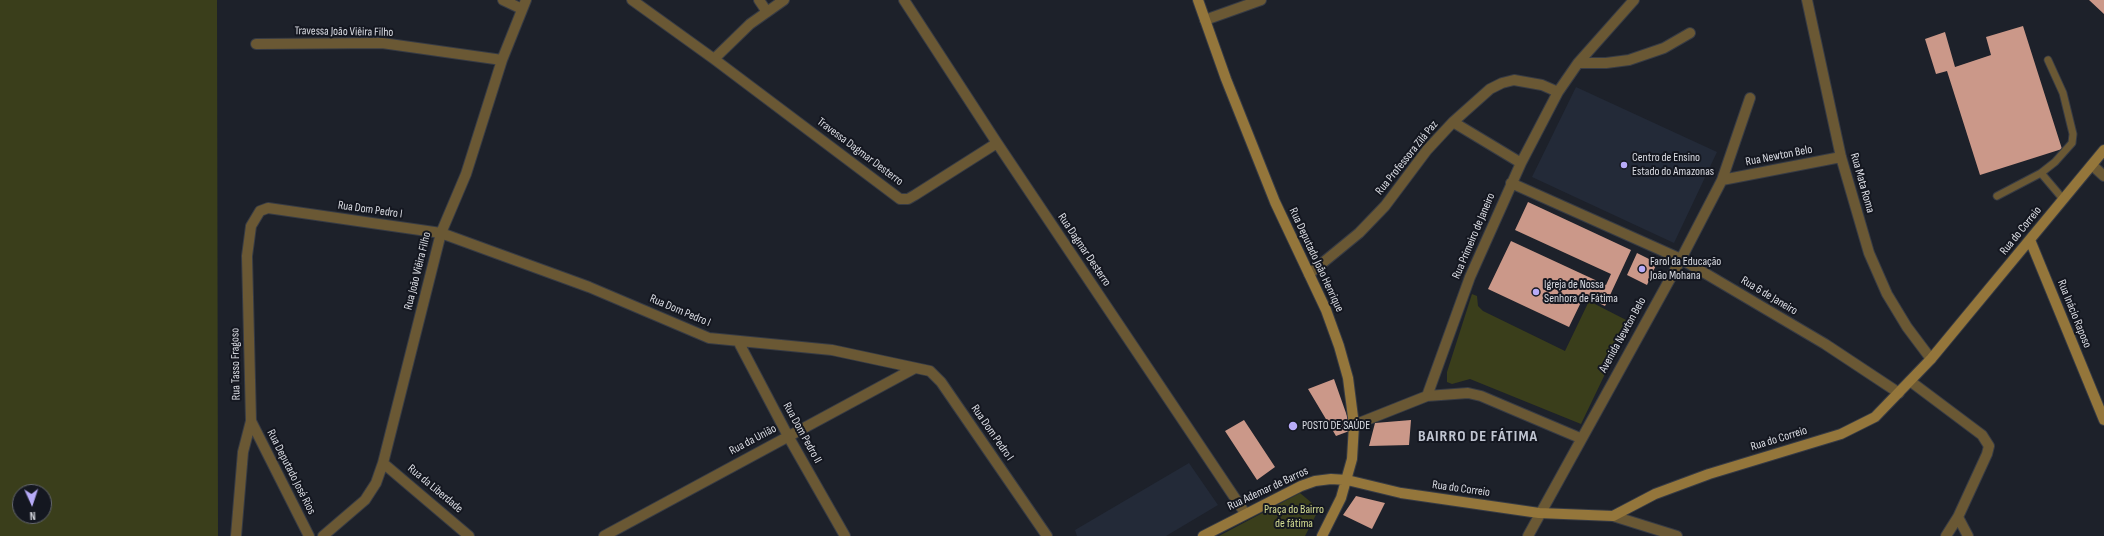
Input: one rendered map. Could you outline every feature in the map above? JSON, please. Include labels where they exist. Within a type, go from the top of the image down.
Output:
[{"type":"street","points":[[503,0],[524,4]]},
{"type":"street","name":"Travessa Dagmar Desterro","points":[[632,0],[714,59],[900,199],[908,199],[997,143]]},
{"type":"street","points":[[759,0],[768,12]]},
{"type":"street","points":[[714,59],[750,24],[784,0]]},
{"type":"street","name":"Rua Dagmar Desterro","points":[[904,0],[997,143],[1245,513]]},
{"type":"street","name":"Rua Deputado João Henrique","points":[[1198,0],[1226,79],[1275,202],[1326,310],[1339,346],[1348,378],[1354,425],[1354,444],[1347,480],[1341,498],[1322,536]]},
{"type":"street","points":[[1205,20],[1261,0]]},
{"type":"street","points":[[1558,92],[1578,63],[1634,0]]},
{"type":"street","name":"Rua Mata Roma","points":[[1807,0],[1841,157],[1869,253],[1884,287],[1907,326],[1931,359]]},
{"type":"street","name":"Rua João Viêira Filho","points":[[323,536],[365,500],[376,483],[383,463],[441,233],[466,174],[502,60],[524,4]]},
{"type":"street","points":[[1578,63],[1606,63],[1629,60],[1664,48],[1690,33]]},
{"type":"street","name":"Travessa João Viêira Filho","points":[[256,44],[382,43],[502,60]]},
{"type":"street","name":"Rua Professora Zilá Paz","points":[[1309,274],[1359,233],[1386,206],[1427,150],[1453,122],[1478,99],[1502,83],[1514,80],[1542,85],[1558,92]]},
{"type":"street","name":"Rua Primeiro de Janeiro","points":[[1428,396],[1470,277],[1511,183],[1558,92]]},
{"type":"street","name":"Avenida Newton Belo","points":[[1528,536],[1580,438],[1681,259],[1722,180],[1750,98]]},
{"type":"street","points":[[1453,122],[1521,163]]},
{"type":"street","name":"Rua do Correio","points":[[1347,480],[1400,493],[1539,513],[1613,516],[1654,494],[1696,479],[1841,434],[1875,416],[1931,359],[2104,150]]},
{"type":"street","name":"Rua Newton Belo","points":[[1722,180],[1841,157]]},
{"type":"street","points":[[2092,165],[2104,176]]},
{"type":"street","name":"Rua 6 de Janeiro","points":[[1511,183],[1681,259],[1825,344],[1899,393]]},
{"type":"street","name":"Rua Tasso Fragoso","points":[[236,536],[243,452],[251,421],[247,256],[251,226],[255,217],[260,211],[268,208],[278,208]]},
{"type":"street","name":"Rua Dom Pedro I","points":[[278,208],[441,233],[589,287],[708,338],[832,350],[930,371],[941,382],[1048,536]]},
{"type":"street","name":"Rua Inácio Raposo","points":[[2030,240],[2104,420]]},
{"type":"street","name":"Rua Dom Pedro II","points":[[738,341],[788,436],[846,536]]},
{"type":"street","name":"Rua da União","points":[[604,536],[915,368]]},
{"type":"street","points":[[1910,381],[1987,440],[1987,454],[1958,517],[1946,536]]},
{"type":"street","points":[[1354,425],[1428,396],[1454,393],[1481,396],[1580,438]]},
{"type":"street","name":"Rua Deputado José Rios","points":[[251,421],[309,536]]},
{"type":"street","name":"Rua da Liberdade","points":[[383,463],[469,536]]},
{"type":"street","name":"Rua Ademar de Barros","points":[[1203,536],[1245,513],[1301,486],[1315,481],[1331,479],[1347,480]]},
{"type":"street","points":[[1613,516],[1676,536]]},
{"type":"street","points":[[1958,517],[1968,536]]},
{"type":"lane","points":[[1997,196],[2041,173],[2055,162],[2072,143],[2074,134],[2063,93],[2048,60]]},
{"type":"lane","points":[[2041,173],[2063,199]]},
{"type":"shaded area","name":"Centro de Ensino Estado do Amazonas","points":[[1576,87],[1717,152],[1674,243],[1532,177]]},
{"type":"shaded area","points":[[1189,463],[1218,505],[1166,536],[1077,536],[1075,530]]},
{"type":"green space","points":[[0,0],[217,0],[218,536],[0,536]]},
{"type":"green space","points":[[1472,294],[1477,296],[1478,306],[1483,311],[1565,351],[1589,301],[1630,322],[1581,424],[1470,379],[1452,384],[1447,382],[1447,372]]},
{"type":"green space","name":"Praça do Bairro de fátima","points":[[1300,493],[1319,509],[1305,536],[1219,536]]},
{"type":"building","points":[[2089,0],[2104,0],[2104,14]]},
{"type":"building","points":[[2023,26],[2062,149],[1980,175],[1947,71],[1936,74],[1925,39],[1945,32],[1955,67],[1991,55],[1986,37]]},
{"type":"building","points":[[1528,202],[1631,250],[1605,306],[1584,296],[1569,327],[1488,289],[1511,241],[1606,285],[1611,274],[1515,230]]},
{"type":"building","name":"Farol da Educação João Mohana","points":[[1637,253],[1657,263],[1647,285],[1627,275]]},
{"type":"building","points":[[1334,379],[1352,430],[1336,436],[1308,389]]},
{"type":"building","points":[[1244,420],[1275,467],[1257,480],[1225,431]]},
{"type":"building","points":[[1411,420],[1409,445],[1369,446],[1375,423]]},
{"type":"building","points":[[1356,496],[1385,503],[1372,529],[1343,515]]},
{"type":"place","name":"Centro de Ensino Estado do Amazonas","points":[[1624,165]]},
{"type":"place","name":"Farol da Educação João Mohana","points":[[1642,269]]},
{"type":"place","name":"Igreja de Nossa Senhora de Fátima","points":[[1536,292]]},
{"type":"place","name":"POSTO DE SAÚDE","points":[[1293,426]]},
{"type":"district","name":"BAIRRO DE FÁTIMA","points":[[1478,437]]}]
